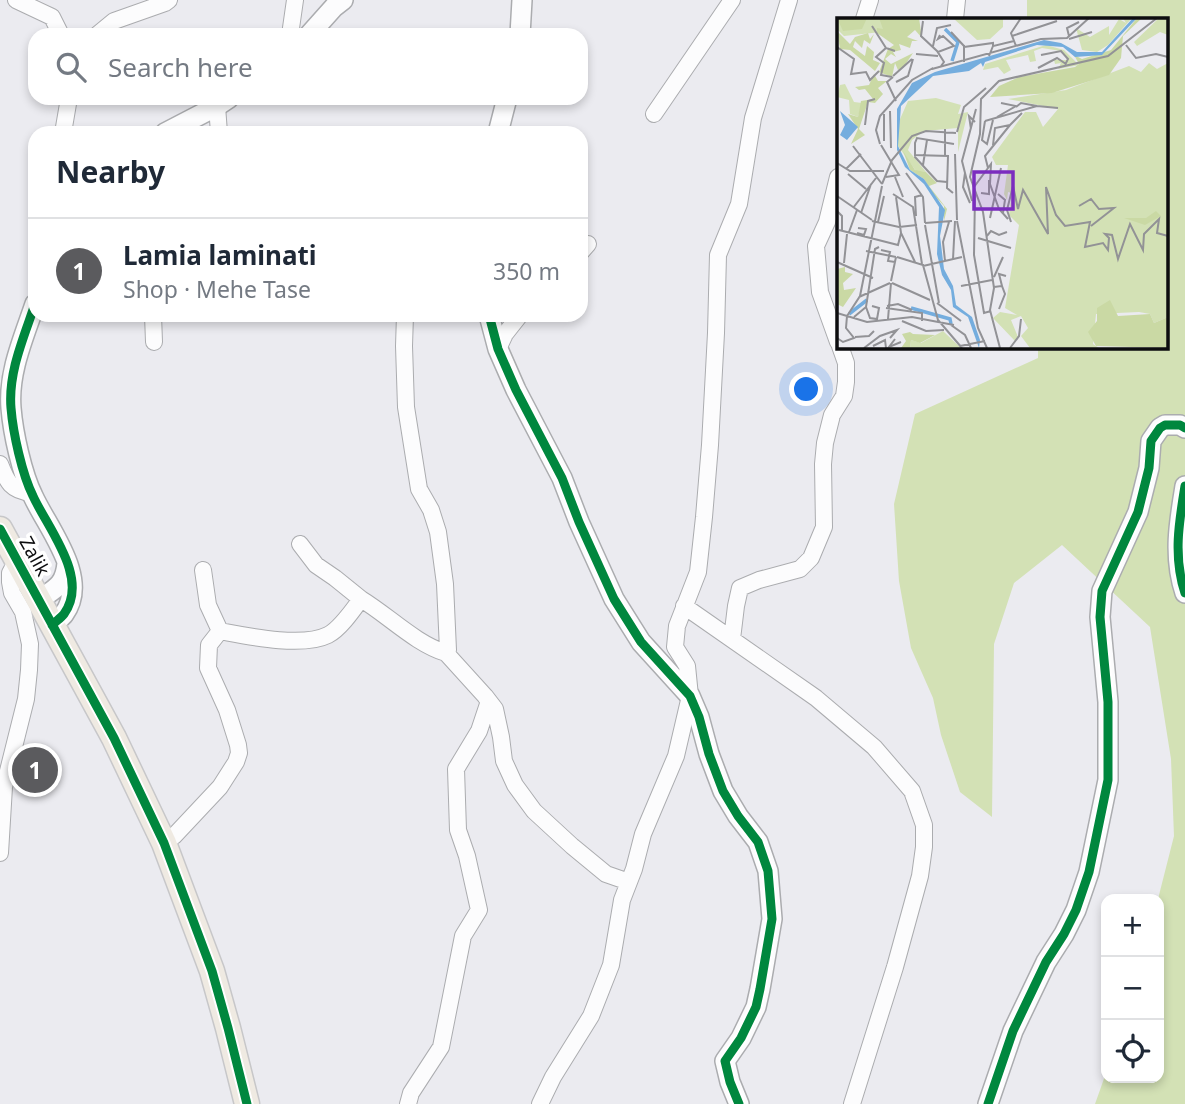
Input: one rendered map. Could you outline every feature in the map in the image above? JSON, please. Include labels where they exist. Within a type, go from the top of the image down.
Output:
[{"type":"main road","name":"Zalik","points":[[0,529],[114,738],[164,843],[212,971],[247,1104]]},
{"type":"street","points":[[16,0],[52,17],[58,28]]},
{"type":"street","points":[[106,28],[114,21],[165,4],[169,0]]},
{"type":"street","points":[[291,28],[295,0]]},
{"type":"street","points":[[315,28],[343,0]]},
{"type":"street","points":[[520,28],[522,0]]},
{"type":"street","points":[[654,114],[732,0]]},
{"type":"street","points":[[739,1104],[725,1061],[756,1007],[772,919],[768,871],[758,842],[723,791],[690,696],[687,666],[675,647],[677,626],[698,572],[710,445],[718,255],[739,204],[753,118],[789,0]]},
{"type":"street","points":[[864,18],[870,0]]},
{"type":"street","points":[[955,18],[957,0]]},
{"type":"street","points":[[64,126],[68,105]]},
{"type":"street","points":[[178,126],[217,105]]},
{"type":"street","points":[[220,126],[223,105]]},
{"type":"street","points":[[500,126],[504,105]]},
{"type":"street","points":[[837,181],[827,222],[816,246],[820,292],[837,339]]},
{"type":"street","points":[[29,322],[13,371],[10,407],[32,494],[67,561],[73,580],[72,596],[64,615],[52,625]]},
{"type":"street","points":[[153,322],[154,342]]},
{"type":"street","points":[[405,322],[406,407],[419,489],[431,510],[438,532],[445,584],[446,653]]},
{"type":"street","points":[[491,322],[498,349],[516,390],[562,478],[614,599],[641,642],[690,696]]},
{"type":"street","points":[[498,349],[514,322]]},
{"type":"street","points":[[732,639],[740,588],[800,569],[811,558],[824,527],[825,443],[832,415],[844,396],[846,382],[846,363],[840,348]]},
{"type":"street","points":[[988,1104],[1013,1031],[1046,962],[1076,910],[1089,872],[1108,780],[1108,702],[1100,617],[1102,591],[1139,512],[1149,468],[1151,441],[1165,425],[1180,425],[1185,428]]},
{"type":"street","points":[[0,464],[13,487],[20,492],[32,494]]},
{"type":"street","points":[[1185,486],[1178,526],[1177,559],[1185,593]]},
{"type":"street","points":[[300,544],[316,565],[361,599],[432,648],[446,653],[495,709],[503,761],[515,785],[534,811],[606,874],[629,882]]},
{"type":"street","points":[[0,853],[4,787],[26,699],[29,670],[30,644],[23,612],[12,593],[10,582],[10,573],[17,560]]},
{"type":"street","points":[[39,600],[64,580],[67,561]]},
{"type":"street","points":[[203,570],[208,605],[219,631]]},
{"type":"street","points":[[219,631],[251,637],[312,640],[330,634],[361,599]]},
{"type":"street","points":[[684,606],[816,698],[874,747],[912,791],[924,825],[920,876],[852,1104]]},
{"type":"street","points":[[164,843],[174,836],[220,786],[239,753],[227,710],[208,668],[209,645],[219,631]]},
{"type":"street","points":[[540,1104],[553,1077],[591,1016],[611,965],[622,900],[643,834],[676,757],[690,696]]},
{"type":"street","points":[[408,1104],[411,1093],[441,1047],[463,936],[479,910],[467,856],[458,830],[456,769],[479,731],[489,701]]},
{"type":"green space","points":[[1027,0],[1185,0],[1185,1104],[1095,1104],[1102,1083],[1164,1083],[1164,894],[1159,894],[1174,836],[1171,759],[1150,627],[1062,545],[1014,583],[994,644],[992,817],[960,792],[941,735],[933,698],[911,648],[899,581],[894,504],[915,414],[1038,358],[1038,348],[1168,348],[1168,18],[1027,18]]},
{"type":"cycle path","points":[[29,322],[14,368],[11,408],[19,453],[29,487],[70,570],[71,600],[64,614],[52,625]]},
{"type":"cycle path","points":[[491,322],[498,349],[516,390],[562,478],[614,599],[641,642],[690,696],[723,791],[758,842],[768,871],[772,919],[756,1007],[741,1038],[725,1061],[739,1104]]},
{"type":"cycle path","points":[[988,1104],[1013,1031],[1046,962],[1076,910],[1089,872],[1108,780],[1108,702],[1100,617],[1102,591],[1138,512],[1149,468],[1151,441],[1165,425],[1180,425],[1185,428]]},
{"type":"cycle path","points":[[1185,486],[1178,553],[1185,593]]},
{"type":"cycle path","points":[[0,529],[114,738],[164,843],[212,971],[247,1104]]},
{"type":"place","name":"Lamia laminati","points":[[35,770]]}]
